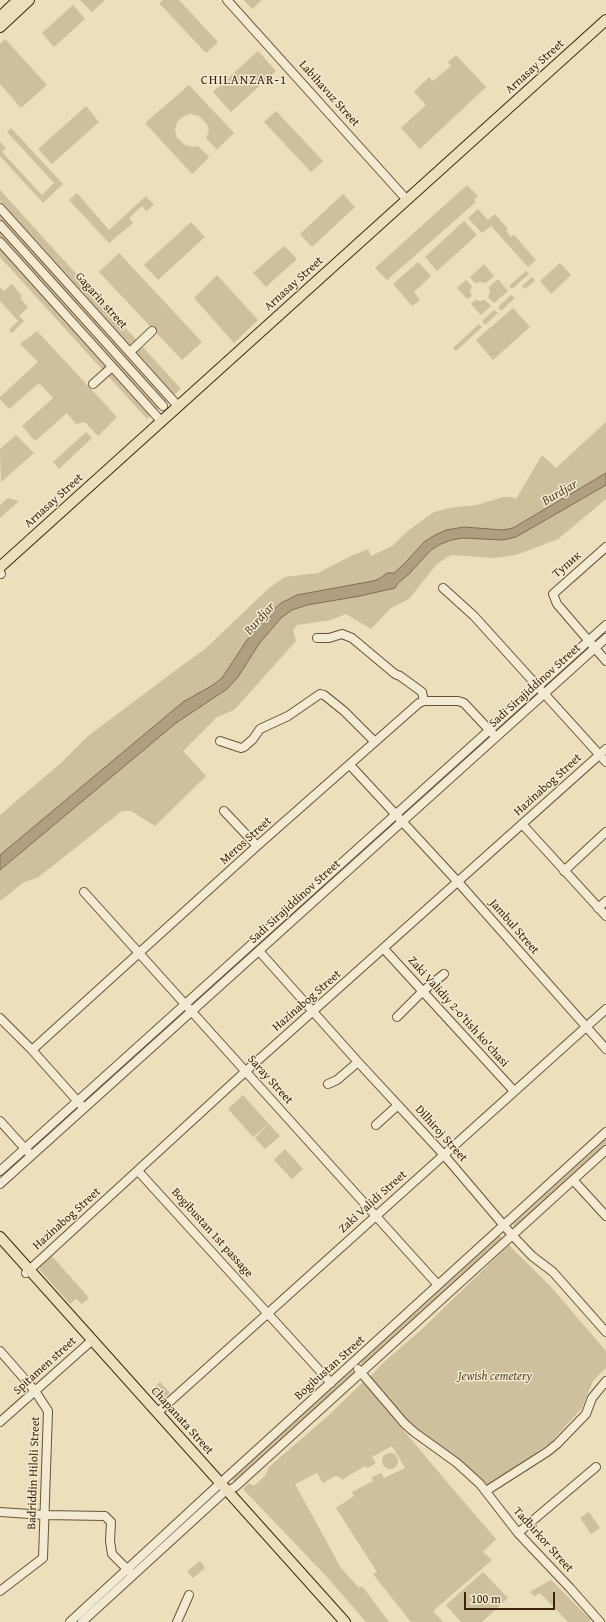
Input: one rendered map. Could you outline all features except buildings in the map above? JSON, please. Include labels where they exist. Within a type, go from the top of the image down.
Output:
[{"type":"main road","points":[[0,16],[18,0]]},
{"type":"main road","points":[[0,27],[30,0]]},
{"type":"main road","name":"Arnasay Street","points":[[409,202],[606,20]]},
{"type":"main road","name":"Arnasay Street","points":[[0,572],[409,202],[606,29]]},
{"type":"main road","name":"Chapanata Street","points":[[0,1237],[27,1271]]},
{"type":"main road","name":"Chapanata Street","points":[[0,1244],[27,1271],[91,1342],[339,1622]]},
{"type":"main road","name":"Chapanata Street","points":[[91,1342],[157,1413],[222,1489],[345,1622]]},
{"type":"street","name":"Labihavuz Street","points":[[227,0],[409,202]]},
{"type":"street","name":"Gagarin street","points":[[0,208],[180,408]]},
{"type":"street","points":[[0,225],[163,406]]},
{"type":"street","points":[[1,244],[163,424]]},
{"type":"street","points":[[130,352],[152,331]]},
{"type":"street","points":[[92,384],[112,367]]},
{"type":"street","name":"Тупик","points":[[588,641],[557,604],[553,594],[606,547]]},
{"type":"street","points":[[443,588],[474,616],[537,687],[603,752],[606,762]]},
{"type":"street","name":"Sadi Sirajiddinov Street","points":[[0,1172],[606,625]]},
{"type":"street","points":[[317,638],[329,638],[342,634],[352,638],[395,674],[422,692],[424,701],[458,701],[464,703],[496,737]]},
{"type":"street","name":"Sadi Sirajiddinov Street","points":[[0,1184],[606,638]]},
{"type":"street","points":[[588,641],[606,661]]},
{"type":"street","points":[[220,741],[241,748],[244,747],[254,738],[260,729],[288,716],[320,694],[324,695],[344,711],[375,742]]},
{"type":"street","name":"Meros Street","points":[[32,1050],[257,846],[419,703],[424,701]]},
{"type":"street","name":"Hazinabog Street","points":[[27,1271],[246,1071],[603,752]]},
{"type":"street","name":"Jambul Street","points":[[350,765],[458,882],[606,1049]]},
{"type":"street","points":[[224,811],[257,846]]},
{"type":"street","points":[[522,824],[606,916]]},
{"type":"street","points":[[564,871],[606,832]]},
{"type":"street","name":"Saray Street","points":[[84,892],[438,1285]]},
{"type":"street","points":[[598,908],[606,900]]},
{"type":"street","name":"Zaki Validiy 2-o'tish ko'chasi","points":[[384,949],[514,1091]]},
{"type":"street","name":"Dilhiroj Street","points":[[259,951],[358,1062],[444,1155],[512,1235],[532,1256],[553,1272],[606,1332]]},
{"type":"street","points":[[397,1017],[423,991],[444,974]]},
{"type":"street","name":"Zaki Validi Street","points":[[157,1413],[606,1009]]},
{"type":"street","points":[[0,1018],[32,1050],[84,1109]]},
{"type":"street","points":[[328,1084],[337,1080],[358,1062]]},
{"type":"street","points":[[376,1124],[398,1105]]},
{"type":"street","points":[[0,1121],[32,1156]]},
{"type":"street","name":"Bogibustan Street","points":[[70,1622],[130,1572],[222,1489],[331,1383],[606,1132]]},
{"type":"street","name":"Bogibustan Street","points":[[222,1489],[235,1488],[606,1150]]},
{"type":"street","name":"Bogibustan 1st passage","points":[[138,1171],[331,1383]]},
{"type":"street","points":[[573,1180],[606,1216]]},
{"type":"street","name":"Spitamen street","points":[[0,1422],[91,1342]]},
{"type":"street","name":"Badriddin Hiloli Street","points":[[0,1351],[35,1391],[48,1410],[43,1558],[0,1591]]},
{"type":"street","name":"Tadbirkor Street","points":[[353,1363],[404,1423],[419,1437],[465,1470],[486,1491],[518,1533],[600,1622]]},
{"type":"street","points":[[486,1491],[547,1452],[562,1440],[586,1414],[592,1398],[606,1381]]},
{"type":"street","points":[[518,1533],[596,1467]]},
{"type":"street","points":[[0,1512],[45,1515],[105,1516],[111,1522],[110,1541],[112,1554],[130,1572]]},
{"type":"street","name":"Bogibustan Street","points":[[82,1622],[130,1572]]},
{"type":"street","points":[[176,1622],[189,1595]]},
{"type":"green space","points":[[80,0],[105,0],[92,12]]},
{"type":"green space","points":[[163,0],[179,0],[218,42],[206,53],[159,3]]},
{"type":"green space","points":[[244,0],[262,0],[252,9]]},
{"type":"green space","points":[[73,5],[85,19],[54,47],[42,33]]},
{"type":"green space","points":[[5,39],[47,85],[21,108],[0,84],[0,44]]},
{"type":"green space","points":[[258,51],[276,71],[231,112],[213,92]]},
{"type":"green space","points":[[456,55],[486,87],[420,149],[401,128],[426,105],[414,92],[429,77],[433,81],[451,66],[448,62]]},
{"type":"green space","points":[[189,85],[234,133],[217,150],[206,138],[209,131],[207,124],[199,116],[190,114],[182,117],[177,122],[175,130],[177,138],[185,145],[193,147],[198,146],[209,157],[213,154],[192,174],[145,123]]},
{"type":"green space","points":[[86,106],[99,122],[52,164],[38,149]]},
{"type":"green space","points":[[276,111],[323,161],[311,172],[264,122]]},
{"type":"green space","points":[[11,128],[63,184],[43,203],[0,156],[0,142],[6,148],[2,152],[42,195],[54,183],[7,132]]},
{"type":"green space","points":[[467,185],[478,196],[474,200],[476,202],[387,280],[375,268]]},
{"type":"green space","points":[[0,190],[181,389],[174,395],[0,201]]},
{"type":"green space","points":[[77,193],[109,230],[146,196],[154,205],[146,211],[142,206],[129,218],[133,223],[109,243],[69,200]]},
{"type":"green space","points":[[343,194],[355,207],[312,247],[300,234]]},
{"type":"green space","points":[[478,209],[488,220],[495,214],[508,229],[506,231],[511,237],[514,235],[536,260],[528,267],[491,226],[482,233],[468,218]]},
{"type":"green space","points":[[0,213],[168,400],[156,411],[0,237]]},
{"type":"green space","points":[[464,221],[477,235],[437,271],[425,257]]},
{"type":"green space","points":[[191,222],[205,237],[158,280],[144,265]]},
{"type":"green space","points":[[284,246],[297,259],[266,287],[253,273]]},
{"type":"green space","points":[[0,248],[150,416],[147,419],[0,257]]},
{"type":"green space","points":[[119,253],[202,342],[182,360],[99,272]]},
{"type":"green space","points":[[418,262],[431,276],[414,292],[420,300],[412,306],[393,284]]},
{"type":"green space","points":[[560,263],[571,275],[551,294],[540,281]]},
{"type":"green space","points":[[484,264],[494,276],[486,283],[475,283],[470,277]]},
{"type":"green space","points":[[526,271],[529,274],[512,289],[509,286]]},
{"type":"green space","points":[[217,275],[258,320],[234,343],[194,298]]},
{"type":"green space","points":[[532,277],[535,281],[525,289],[522,286]]},
{"type":"green space","points":[[498,279],[508,291],[494,303],[488,297],[490,292],[489,287]]},
{"type":"green space","points":[[466,280],[472,286],[470,291],[472,296],[467,299],[457,288]]},
{"type":"green space","points":[[12,284],[22,296],[20,298],[28,307],[19,316],[24,321],[12,333],[9,330],[18,321],[0,301],[0,287],[4,291]]},
{"type":"green space","points":[[511,295],[515,298],[501,311],[498,307]]},
{"type":"green space","points":[[475,300],[485,300],[491,306],[481,315],[471,304]]},
{"type":"green space","points":[[513,308],[530,327],[493,360],[476,340]]},
{"type":"green space","points":[[494,310],[498,313],[485,325],[482,321]]},
{"type":"green space","points":[[479,324],[482,327],[456,351],[453,348]]},
{"type":"green space","points":[[37,331],[117,417],[98,436],[85,422],[76,424],[67,413],[35,441],[22,426],[53,398],[39,383],[9,409],[0,399],[0,397],[38,362],[20,344]]},
{"type":"green space","points":[[606,422],[606,499],[558,539],[516,555],[493,558],[452,555],[447,557],[436,565],[409,599],[391,608],[371,629],[346,614],[331,620],[297,625],[293,630],[296,641],[234,710],[217,717],[183,751],[206,776],[155,826],[131,811],[122,811],[37,878],[24,882],[0,901],[0,815],[62,762],[88,736],[205,649],[269,588],[285,577],[318,573],[368,549],[371,556],[392,546],[409,530],[434,512],[449,508],[477,505],[503,497],[512,497],[516,499],[542,455],[556,468]]},
{"type":"green space","points":[[86,432],[92,438],[59,469],[53,462]]},
{"type":"green space","points":[[16,435],[34,453],[1,482],[0,449]]},
{"type":"green space","points":[[8,498],[19,501],[0,518],[0,505]]},
{"type":"green space","points":[[586,646],[588,648],[547,685],[545,683]]},
{"type":"green space","points":[[484,738],[486,740],[403,815],[401,813]]},
{"type":"green space","points":[[390,823],[392,826],[195,1004],[192,1002]]},
{"type":"green space","points":[[180,1013],[182,1015],[86,1102],[85,1099]]},
{"type":"green space","points":[[243,1095],[269,1124],[253,1137],[228,1109]]},
{"type":"green space","points":[[75,1108],[77,1110],[32,1150],[30,1148]]},
{"type":"green space","points":[[269,1124],[280,1136],[265,1149],[255,1138]]},
{"type":"green space","points":[[606,1137],[606,1145],[516,1227],[513,1226],[512,1222]]},
{"type":"green space","points":[[285,1149],[303,1169],[292,1179],[274,1160]]},
{"type":"green space","points":[[497,1235],[501,1236],[501,1239],[366,1364],[361,1364],[361,1360]]},
{"type":"green space","name":"Jewish cemetery","points":[[509,1245],[552,1288],[606,1351],[606,1368],[593,1381],[582,1408],[551,1442],[489,1486],[469,1469],[426,1438],[403,1417],[369,1378],[384,1362],[420,1331]]},
{"type":"green space","points":[[52,1256],[89,1298],[82,1304],[76,1299],[70,1304],[38,1268]]},
{"type":"green space","points":[[350,1370],[353,1371],[354,1374],[236,1483],[232,1479]]},
{"type":"green space","points":[[160,1382],[170,1393],[160,1402],[150,1391]]},
{"type":"green space","points":[[363,1382],[496,1539],[483,1552],[492,1560],[433,1611],[443,1622],[411,1622],[373,1574],[377,1572],[336,1508],[354,1496],[352,1492],[373,1481],[372,1477],[381,1473],[384,1478],[405,1468],[392,1446],[372,1457],[376,1463],[368,1468],[365,1466],[342,1480],[340,1477],[335,1476],[323,1483],[317,1473],[295,1484],[341,1568],[359,1588],[362,1586],[389,1622],[366,1622],[326,1576],[243,1489],[249,1483],[254,1486],[265,1476],[269,1467],[329,1415]]},
{"type":"green space","points":[[390,1453],[396,1455],[398,1461],[396,1467],[390,1469],[384,1467],[382,1461],[384,1455]]},
{"type":"green space","points":[[589,1512],[600,1528],[591,1534],[580,1518]]},
{"type":"green space","points":[[200,1561],[205,1568],[193,1578],[187,1571]]},
{"type":"green space","points":[[483,1572],[508,1598],[482,1622],[461,1622],[446,1605]]},
{"type":"green space","points":[[551,1580],[591,1620],[589,1622],[568,1622],[540,1593],[534,1596],[530,1592]]},
{"type":"shaded area","name":"Burdjar","points":[[606,473],[606,485],[516,537],[503,540],[463,538],[451,540],[431,550],[409,574],[398,583],[395,588],[360,596],[307,605],[292,610],[281,618],[259,644],[238,677],[227,689],[176,723],[0,870],[0,855],[183,702],[213,685],[222,678],[247,640],[268,615],[281,603],[297,595],[373,581],[379,579],[387,573],[394,573],[424,542],[446,530],[464,527],[503,530],[513,528]]},
{"type":"district","name":"CHILANZAR-1","points":[[244,81]]}]
